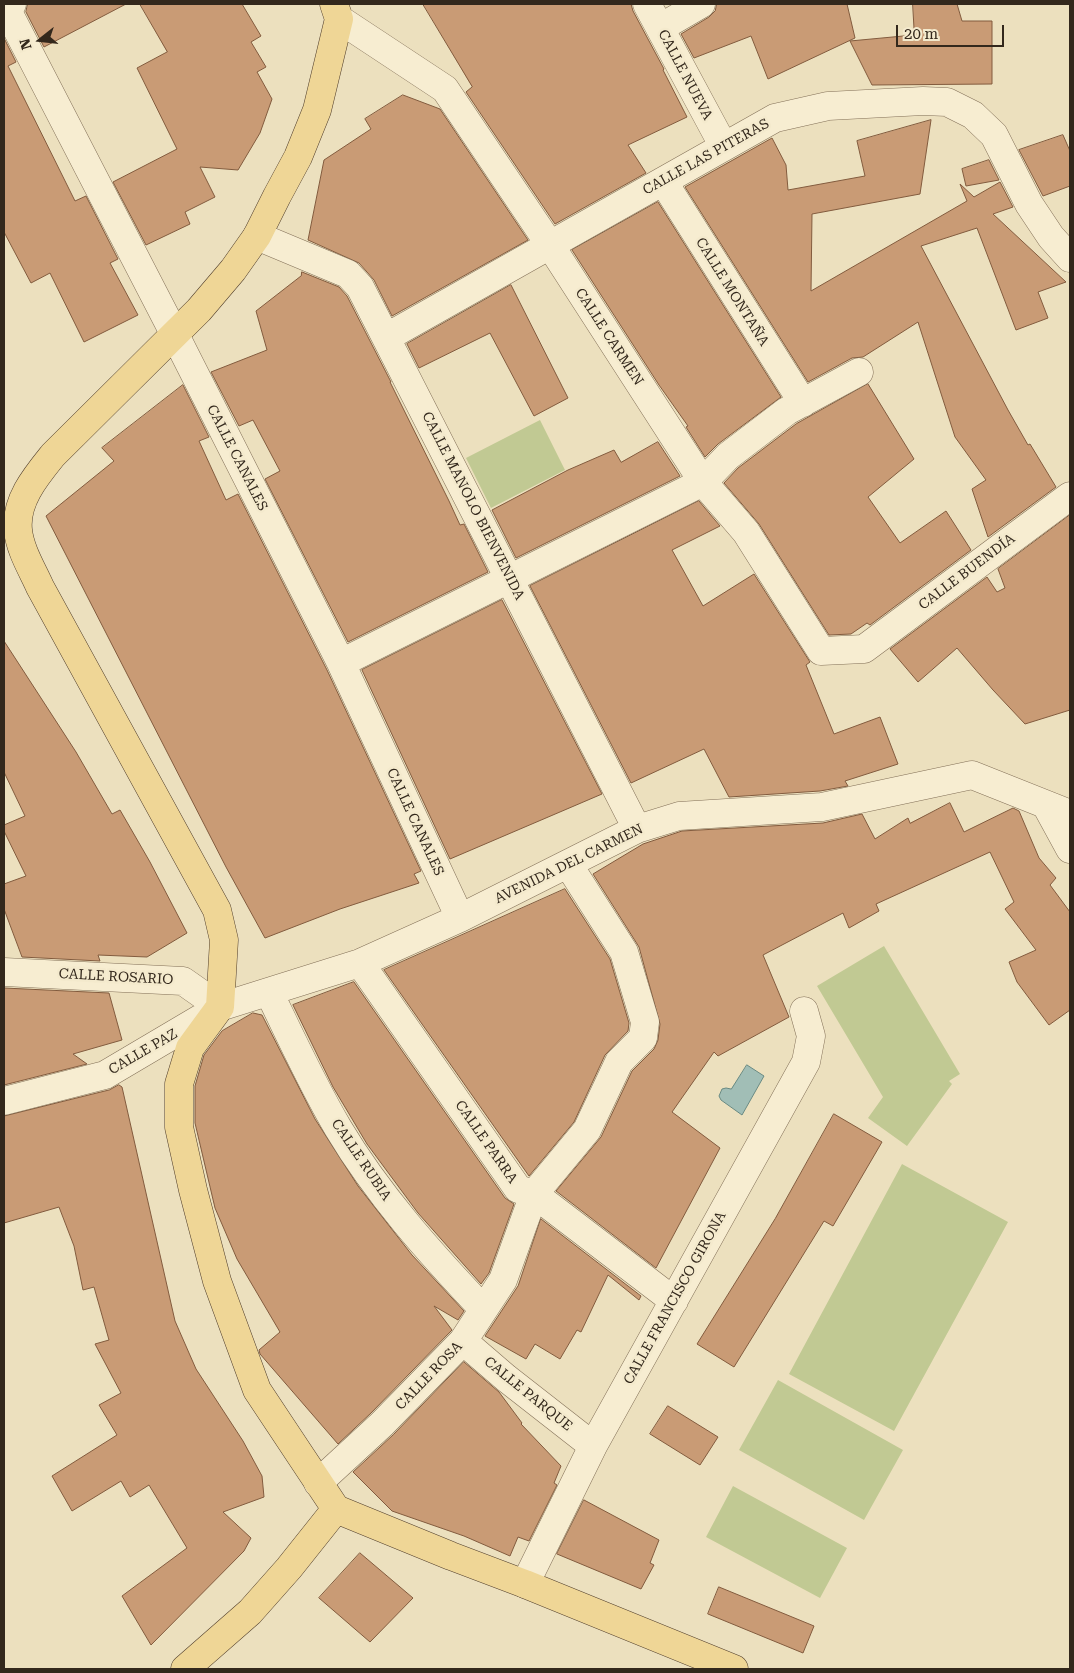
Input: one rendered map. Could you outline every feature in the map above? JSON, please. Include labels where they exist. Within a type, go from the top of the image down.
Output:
[{"type":"main road","points":[[337,11],[317,110],[298,157],[257,236],[233,270],[175,335],[53,455],[33,481],[21,504],[11,533],[24,553],[40,587],[217,910],[224,940],[220,1007],[190,1048],[178,1084],[179,1127],[216,1282],[257,1390],[336,1509],[734,1669]]},
{"type":"main road","points":[[186,1669],[250,1612],[289,1568],[336,1509]]},
{"type":"street","name":"CALLE NUEVA","points":[[647,4],[724,147]]},
{"type":"street","points":[[660,28],[701,4]]},
{"type":"street","name":"CALLE CANALES","points":[[10,8],[341,664],[460,918]]},
{"type":"street","name":"CALLE CARMEN","points":[[337,11],[445,89],[550,245],[703,482],[746,532],[821,651],[864,649]]},
{"type":"street","name":"CALLE LAS PITERAS","points":[[387,337],[775,118],[828,106],[923,101],[947,102],[974,115],[994,135],[1029,204],[1051,237],[1070,258]]},
{"type":"street","name":"CALLE MONTAÑA","points":[[663,181],[803,403]]},
{"type":"street","name":"CALLE MANOLO BIENVENIDA","points":[[257,236],[348,274],[360,287],[638,829]]},
{"type":"street","points":[[341,664],[703,482],[728,456],[788,411],[859,372]]},
{"type":"street","name":"CALLE BUENDÍA","points":[[864,649],[1070,496]]},
{"type":"street","name":"AVENIDA DEL CARMEN","points":[[220,1007],[360,963],[460,918],[638,829],[679,816],[822,807],[972,775],[1058,810]]},
{"type":"street","points":[[1058,810],[1070,849]]},
{"type":"street","name":"CALLE ROSA","points":[[318,1483],[382,1424],[464,1341],[503,1280],[534,1194],[587,1130],[619,1062],[644,1038],[645,1022],[624,952],[568,864]]},
{"type":"street","name":"CALLE PARRA","points":[[360,963],[518,1189],[534,1194],[674,1301]]},
{"type":"street","name":"CALLE ROSARIO","points":[[4,972],[183,981],[220,1007]]},
{"type":"street","name":"CALLE RUBIA","points":[[269,992],[302,1062],[339,1129],[382,1193],[430,1254],[483,1309]]},
{"type":"street","name":"CALLE PAZ","points":[[4,1101],[104,1075],[220,1007]]},
{"type":"street","name":"CALLE FRANCISCO GIRONA","points":[[525,1584],[593,1446],[806,1062],[811,1036],[804,1011]]},
{"type":"street","name":"CALLE PARQUE","points":[[464,1341],[506,1378],[593,1446]]},
{"type":"green space","points":[[540,420],[565,470],[491,508],[466,458]]},
{"type":"green space","points":[[884,946],[960,1074],[949,1081],[952,1084],[907,1146],[868,1118],[883,1097],[817,986]]},
{"type":"green space","points":[[902,1164],[1008,1222],[894,1431],[789,1374]]},
{"type":"green space","points":[[778,1380],[903,1450],[864,1520],[739,1450]]},
{"type":"green space","points":[[733,1486],[847,1548],[820,1598],[706,1537]]},
{"type":"water","points":[[747,1065],[764,1076],[742,1115],[721,1100],[719,1096],[722,1089],[731,1089]]},
{"type":"building","points":[[28,4],[126,4],[44,47],[26,12]]},
{"type":"building","points":[[140,4],[242,4],[261,36],[251,42],[266,67],[257,72],[272,99],[260,133],[238,170],[200,167],[215,197],[185,212],[190,224],[146,245],[113,182],[177,149],[137,68],[167,52]]},
{"type":"building","points":[[423,4],[631,4],[687,117],[628,145],[646,173],[555,224],[466,92],[472,87]]},
{"type":"building","points":[[717,4],[847,4],[855,38],[768,79],[751,36],[694,58],[681,34],[709,17],[715,11]]},
{"type":"building","points":[[913,4],[957,4],[962,21],[992,21],[992,84],[872,85],[850,41],[914,35]]},
{"type":"building","points":[[4,38],[16,62],[8,66],[75,201],[86,196],[118,259],[110,263],[138,315],[84,342],[50,273],[31,283],[4,232]]},
{"type":"building","points":[[403,95],[440,109],[528,240],[392,316],[374,280],[359,263],[308,240],[324,160],[371,129],[365,119]]},
{"type":"building","points":[[931,120],[920,194],[812,214],[811,291],[967,201],[960,184],[974,197],[1000,182],[1013,207],[993,214],[1066,282],[1038,292],[1048,318],[1016,330],[977,228],[921,246],[1008,410],[1028,445],[1030,444],[1056,487],[988,537],[972,489],[986,480],[955,437],[918,322],[863,357],[852,358],[808,382],[685,187],[772,138],[786,165],[788,190],[865,176],[857,141]]},
{"type":"building","points":[[1063,135],[1070,151],[1070,186],[1043,196],[1019,150]]},
{"type":"building","points":[[989,160],[999,180],[966,186],[962,169]]},
{"type":"building","points":[[658,202],[781,397],[718,444],[705,457],[686,427],[688,426],[659,385],[572,250]]},
{"type":"building","points":[[302,272],[339,287],[347,296],[460,525],[464,524],[488,572],[348,642],[265,479],[280,471],[253,420],[239,426],[211,372],[267,350],[256,311],[301,276]]},
{"type":"building","points":[[511,285],[568,398],[534,416],[490,333],[419,368],[407,344]]},
{"type":"building","points":[[868,384],[914,459],[868,497],[900,543],[946,511],[971,550],[870,625],[867,623],[851,634],[829,635],[759,524],[724,483],[738,468],[796,424]]},
{"type":"building","points":[[183,385],[209,437],[199,441],[226,500],[238,494],[327,670],[421,871],[414,874],[419,883],[340,909],[265,938],[226,867],[46,516],[114,461],[102,448]]},
{"type":"building","points":[[658,442],[680,476],[516,558],[492,510],[568,470],[614,450],[621,462]]},
{"type":"building","points":[[699,501],[720,526],[672,550],[703,606],[754,574],[810,662],[806,665],[834,734],[880,717],[898,764],[845,781],[848,786],[820,791],[729,797],[704,749],[631,783],[530,586]]},
{"type":"building","points":[[1070,515],[1070,710],[1025,724],[957,648],[918,682],[890,649],[987,577],[997,592],[1005,588],[998,569]]},
{"type":"building","points":[[502,600],[602,794],[450,859],[362,670]]},
{"type":"building","points":[[4,641],[76,752],[112,814],[120,810],[187,933],[147,957],[98,955],[100,961],[22,957],[4,909],[4,884],[26,876],[4,831],[4,825],[25,816],[4,772]]},
{"type":"building","points":[[950,803],[964,832],[1013,808],[1019,811],[1039,858],[1056,878],[1050,885],[1070,912],[1070,1010],[1049,1025],[1017,982],[1009,962],[1036,950],[1005,909],[1014,902],[990,852],[876,904],[879,911],[849,928],[843,913],[763,955],[789,1017],[718,1056],[714,1052],[672,1112],[720,1148],[656,1268],[556,1191],[601,1137],[632,1071],[654,1049],[658,1040],[660,1024],[639,947],[593,874],[643,844],[682,831],[823,823],[862,814],[875,839],[908,818],[910,823]]},
{"type":"building","points":[[565,889],[610,959],[629,1023],[628,1031],[605,1055],[574,1122],[529,1176],[384,970]]},
{"type":"building","points":[[354,982],[505,1198],[514,1204],[489,1273],[481,1284],[418,1213],[367,1144],[333,1087],[293,1005]]},
{"type":"building","points":[[4,988],[109,993],[122,1040],[73,1054],[87,1064],[4,1085]]},
{"type":"building","points":[[253,1013],[262,1015],[315,1119],[358,1186],[412,1255],[464,1311],[458,1320],[434,1306],[452,1330],[338,1444],[260,1354],[259,1350],[280,1332],[237,1259],[215,1208],[195,1123],[195,1086],[204,1055],[222,1031]]},
{"type":"building","points":[[119,1085],[122,1087],[175,1321],[196,1369],[243,1441],[262,1476],[264,1497],[223,1512],[251,1538],[244,1551],[151,1645],[122,1596],[187,1548],[149,1485],[130,1497],[121,1481],[72,1511],[52,1476],[117,1435],[99,1405],[121,1393],[95,1344],[109,1340],[94,1287],[83,1290],[74,1246],[59,1207],[4,1223],[4,1116],[109,1090]]},
{"type":"building","points":[[834,1114],[882,1142],[833,1226],[824,1221],[734,1367],[697,1344],[775,1219]]},
{"type":"building","points":[[541,1219],[641,1296],[639,1300],[608,1275],[581,1332],[577,1330],[560,1359],[535,1344],[526,1359],[485,1336],[518,1286]]},
{"type":"building","points":[[464,1362],[499,1392],[521,1424],[561,1466],[554,1483],[557,1485],[529,1541],[518,1537],[510,1556],[464,1536],[392,1511],[353,1472],[393,1435]]},
{"type":"building","points":[[668,1406],[718,1437],[700,1465],[650,1434]]},
{"type":"building","points":[[584,1500],[659,1540],[650,1563],[654,1565],[641,1589],[557,1554]]},
{"type":"building","points":[[360,1553],[413,1598],[370,1642],[319,1598]]},
{"type":"building","points":[[719,1587],[814,1626],[803,1653],[708,1614]]}]
